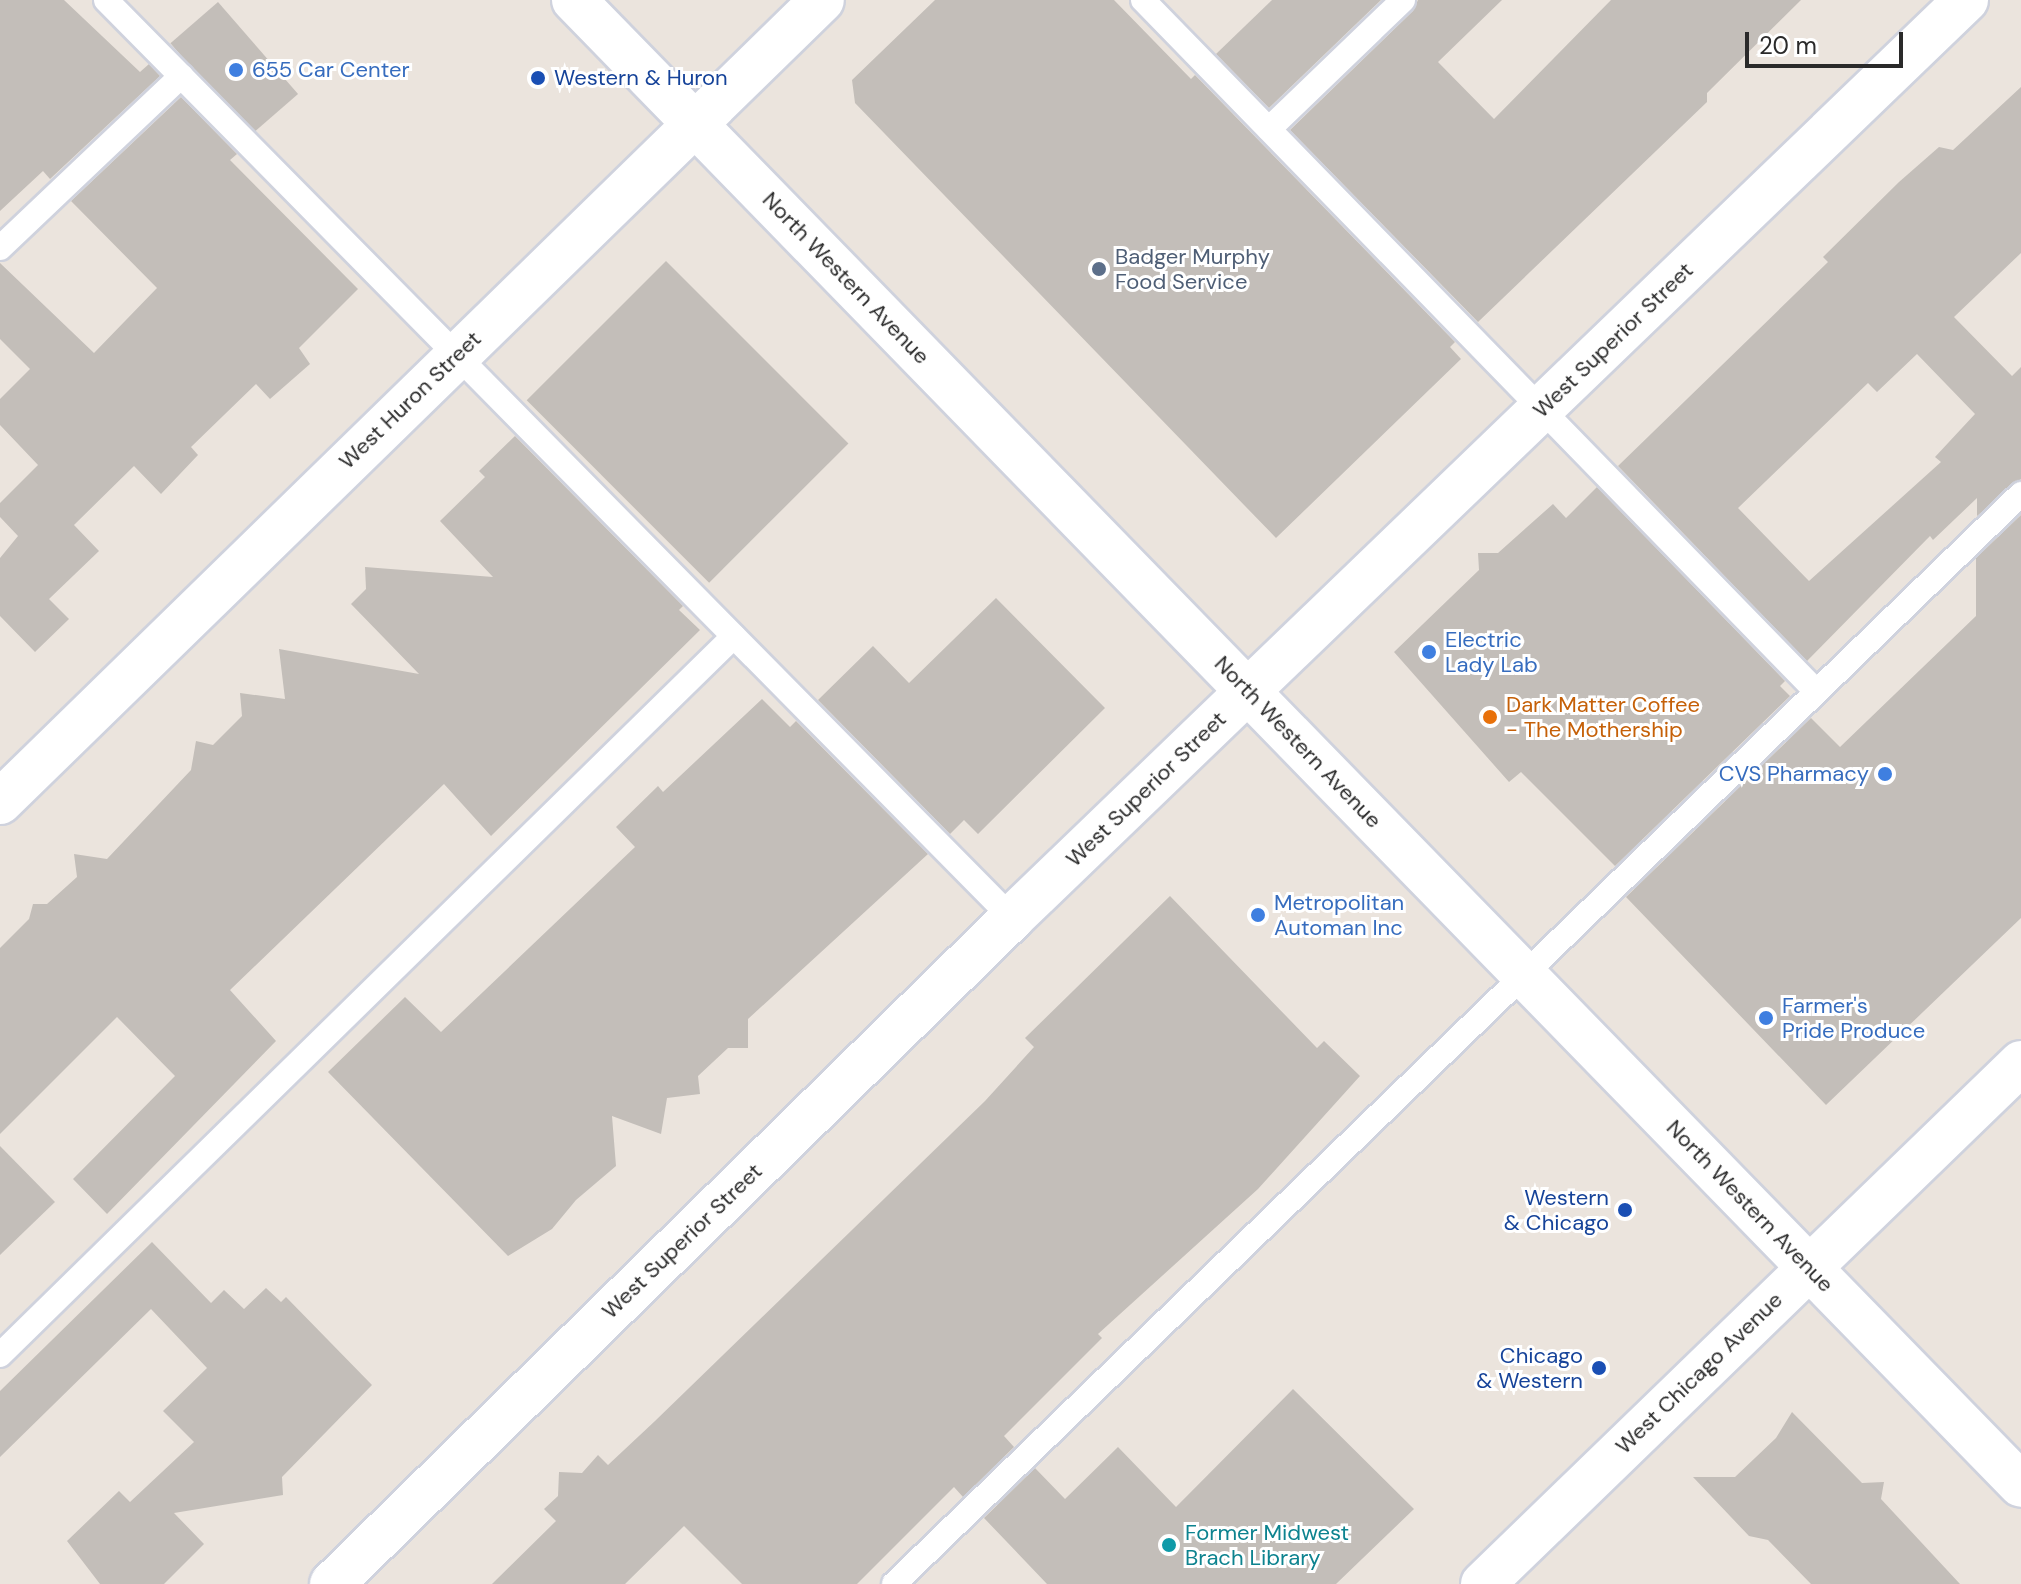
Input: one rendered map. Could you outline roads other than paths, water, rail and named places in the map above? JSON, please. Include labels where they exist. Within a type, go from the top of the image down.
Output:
[{"type":"street","name":"North Western Avenue","points":[[574,0],[2021,1485]]},
{"type":"street","name":"West Huron Street","points":[[0,802],[822,0]]},
{"type":"street","name":"West Superior Street","points":[[332,1584],[1012,918],[1966,0]]},
{"type":"street","name":"West Chicago Avenue","points":[[1483,1584],[2021,1063]]},
{"type":"lane","points":[[106,0],[1012,918]]},
{"type":"lane","points":[[1143,0],[1816,691]]},
{"type":"lane","points":[[1269,129],[1403,0]]},
{"type":"lane","points":[[0,248],[181,76]]},
{"type":"lane","points":[[894,1584],[1522,972],[2021,494]]},
{"type":"lane","points":[[0,1355],[734,636]]},
{"type":"place","name":"655 Car Center","points":[[236,70]]},
{"type":"place","name":"Western & Huron","points":[[538,78]]},
{"type":"place","name":"Badger Murphy Food Service","points":[[1099,269]]},
{"type":"place","name":"Electric Lady Lab","points":[[1429,652]]},
{"type":"place","name":"Dark Matter Coffee - The Mothership","points":[[1490,717]]},
{"type":"place","name":"CVS Pharmacy","points":[[1885,774]]},
{"type":"place","name":"Metropolitan Automan Inc","points":[[1258,915]]},
{"type":"place","name":"Farmer's Pride Produce","points":[[1766,1018]]},
{"type":"place","name":"Western & Chicago","points":[[1625,1210]]},
{"type":"place","name":"Chicago & Western","points":[[1599,1368]]},
{"type":"place","name":"Former Midwest Brach Library","points":[[1169,1545]]}]
